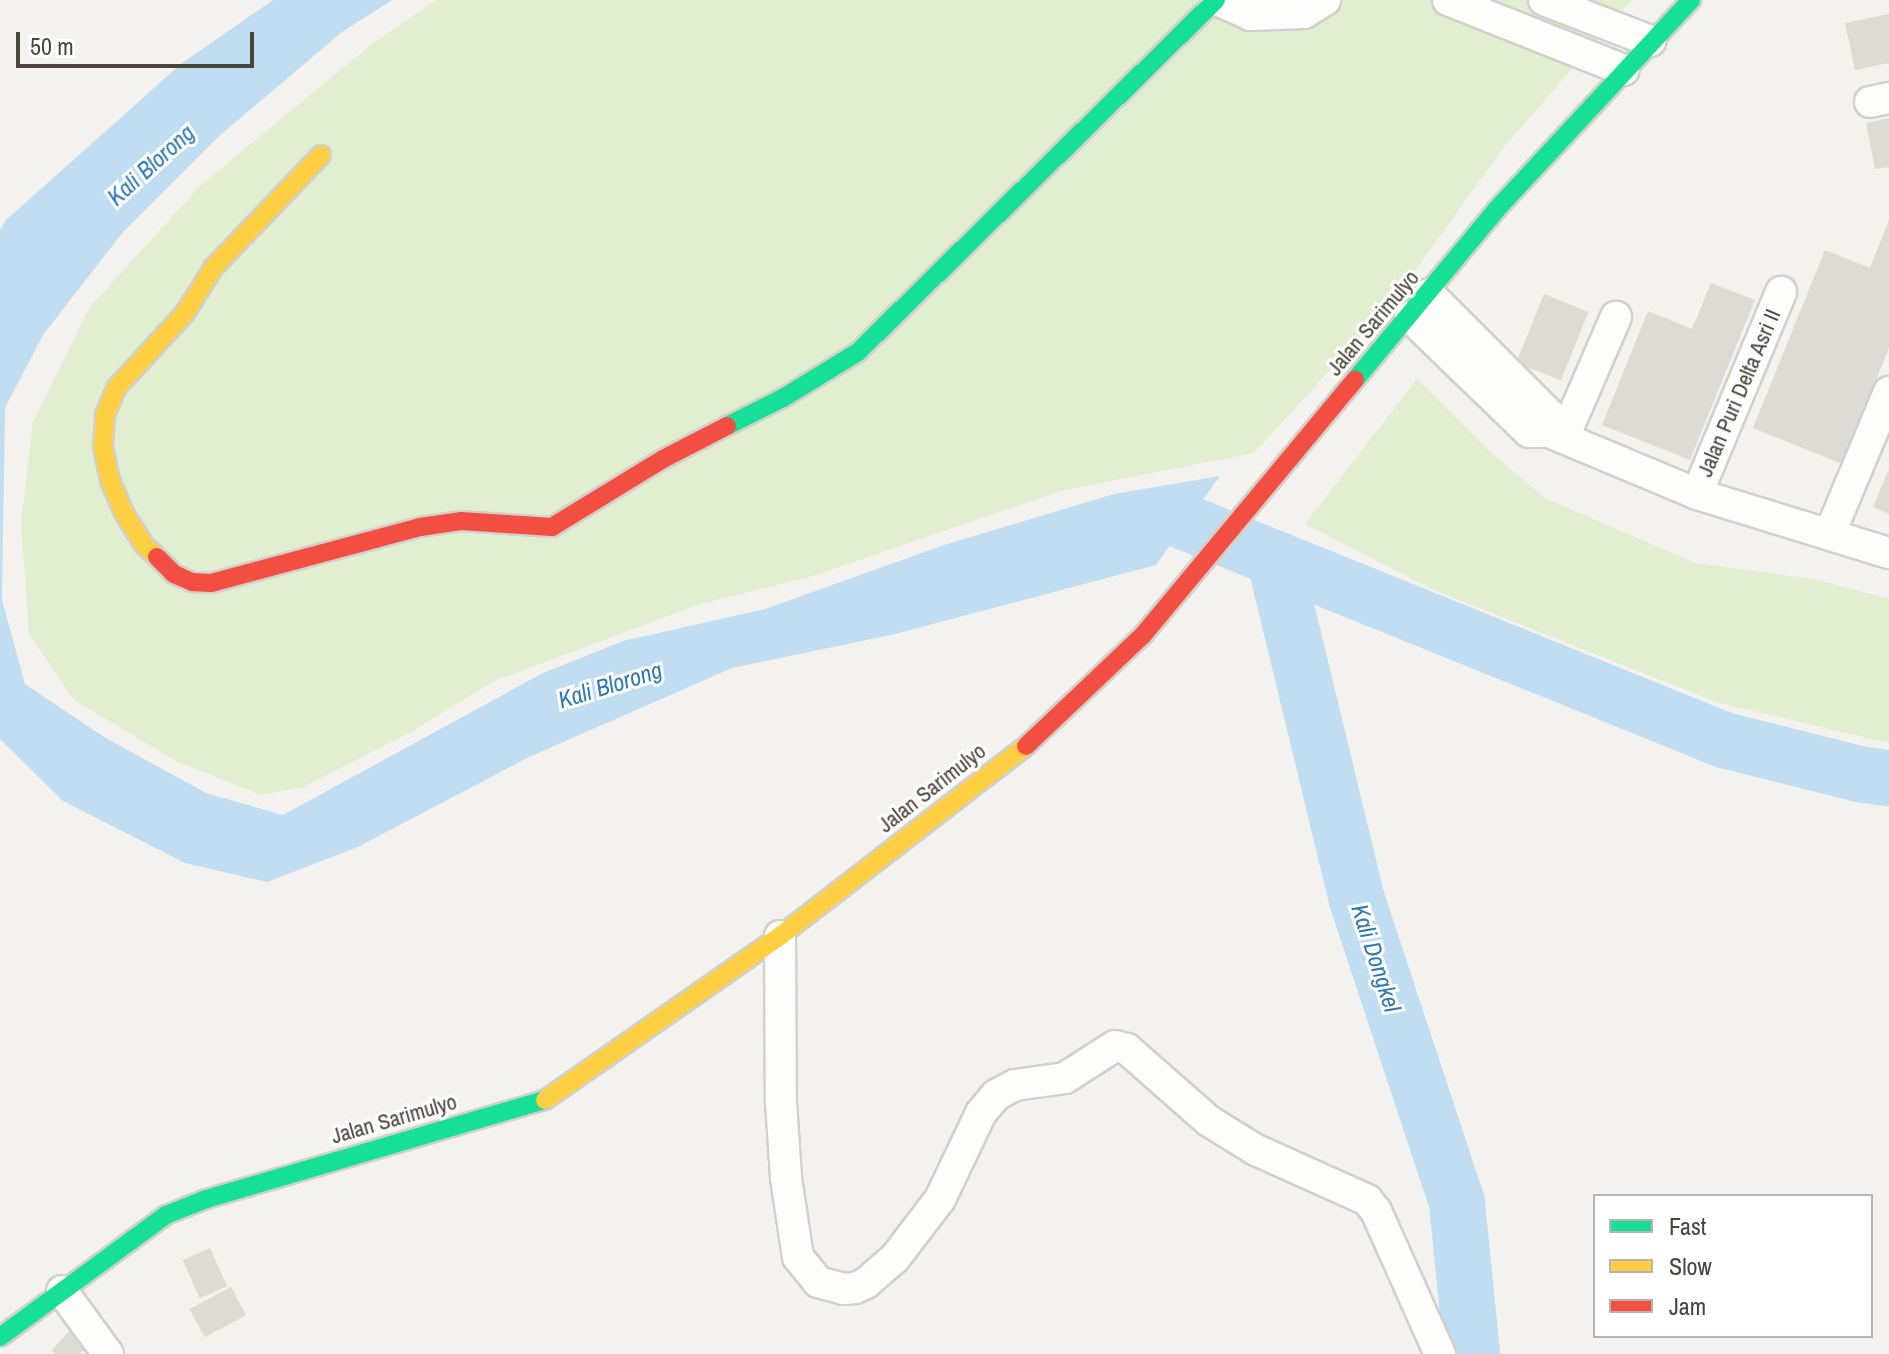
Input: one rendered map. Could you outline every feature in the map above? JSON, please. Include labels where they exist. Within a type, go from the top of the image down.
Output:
[{"type":"street","points":[[321,155],[214,267],[185,313],[117,387],[105,415],[103,446],[110,480],[124,513],[144,545],[174,574],[192,582],[211,583],[420,527],[461,521],[552,527],[663,459],[783,398],[858,352],[1217,0],[1250,15],[1304,13],[1325,0]]},
{"type":"street","points":[[1448,0],[1624,70]]},
{"type":"street","points":[[1544,0],[1650,41]]},
{"type":"street","name":"Jalan Sarimulyo","points":[[0,1337],[166,1215],[206,1199],[547,1100],[780,936],[1024,748],[1143,635],[1496,210],[1691,0]]},
{"type":"street","name":"Jalan Puri Delta Asri II","points":[[1697,494],[1781,292]]},
{"type":"street","points":[[1429,294],[1548,413],[1547,434]]},
{"type":"street","name":"Jalan Puri Delta Asri II","points":[[1410,317],[1547,434],[1697,494],[1889,553]]},
{"type":"street","points":[[1547,434],[1616,317]]},
{"type":"street","points":[[1830,533],[1889,392]]},
{"type":"street","points":[[780,936],[781,1102],[786,1178],[798,1257],[818,1282],[844,1289],[855,1288],[866,1283],[895,1258],[940,1199],[981,1113],[996,1095],[1015,1085],[1065,1078],[1109,1047],[1121,1047],[1209,1121],[1256,1150],[1367,1200],[1376,1211],[1440,1354]]},
{"type":"street","points":[[62,1291],[108,1354]]},
{"type":"green space","points":[[436,0],[1632,0],[1504,147],[1394,300],[1254,453],[1060,491],[813,576],[700,604],[494,681],[411,732],[303,787],[261,795],[176,761],[74,700],[29,634],[21,523],[33,422],[89,308],[201,185],[372,44]]},
{"type":"green space","points":[[1417,379],[1486,448],[1545,498],[1695,563],[1814,579],[1889,599],[1889,743],[1716,702],[1436,591],[1305,524]]},
{"type":"water","name":"Kali Blorong","points":[[273,0],[392,0],[342,32],[218,137],[123,232],[43,335],[5,408],[2,600],[25,684],[104,737],[206,793],[283,815],[543,673],[623,641],[765,609],[941,546],[1114,494],[1220,476],[1156,565],[891,635],[732,668],[529,757],[358,847],[267,882],[185,863],[63,801],[0,739],[0,230],[6,220],[182,63]]},
{"type":"building","points":[[1889,14],[1889,63],[1855,70],[1845,23]]},
{"type":"building","points":[[1889,118],[1889,167],[1875,169],[1866,123]]},
{"type":"building","points":[[1889,220],[1889,348],[1842,464],[1753,428],[1825,250],[1870,268]]},
{"type":"building","points":[[1711,283],[1755,300],[1690,460],[1602,425],[1648,311],[1692,329]]},
{"type":"building","points":[[1544,294],[1589,312],[1561,381],[1516,363]]},
{"type":"building","points":[[1889,469],[1889,514],[1873,507]]},
{"type":"building","points":[[210,1248],[227,1286],[200,1299],[183,1260]]},
{"type":"building","points":[[231,1287],[246,1315],[205,1337],[190,1309]]},
{"type":"building","points":[[72,1328],[89,1344],[80,1354],[56,1354],[52,1350]]},
{"type":"waterway","points":[[1113,534],[1170,516],[1724,740],[1859,774],[1889,778]]},
{"type":"waterway","name":"Kali Dongkel","points":[[1275,561],[1356,897],[1457,1203],[1472,1354]]},
{"type":"traffic: fast","points":[[727,426],[783,398],[858,352],[1216,0]]},
{"type":"traffic: fast","points":[[1355,380],[1496,210],[1691,0]]},
{"type":"traffic: fast","points":[[0,1337],[166,1215],[206,1199],[545,1100]]},
{"type":"traffic: slow","points":[[157,557],[144,545],[124,513],[110,480],[103,446],[105,415],[117,387],[185,313],[214,267],[321,155]]},
{"type":"traffic: slow","points":[[545,1100],[780,936],[1026,746]]},
{"type":"traffic: jam","points":[[1026,746],[1143,635],[1355,380]]},
{"type":"traffic: jam","points":[[157,557],[174,574],[192,582],[211,583],[420,527],[461,521],[552,527],[663,459],[727,426]]}]
